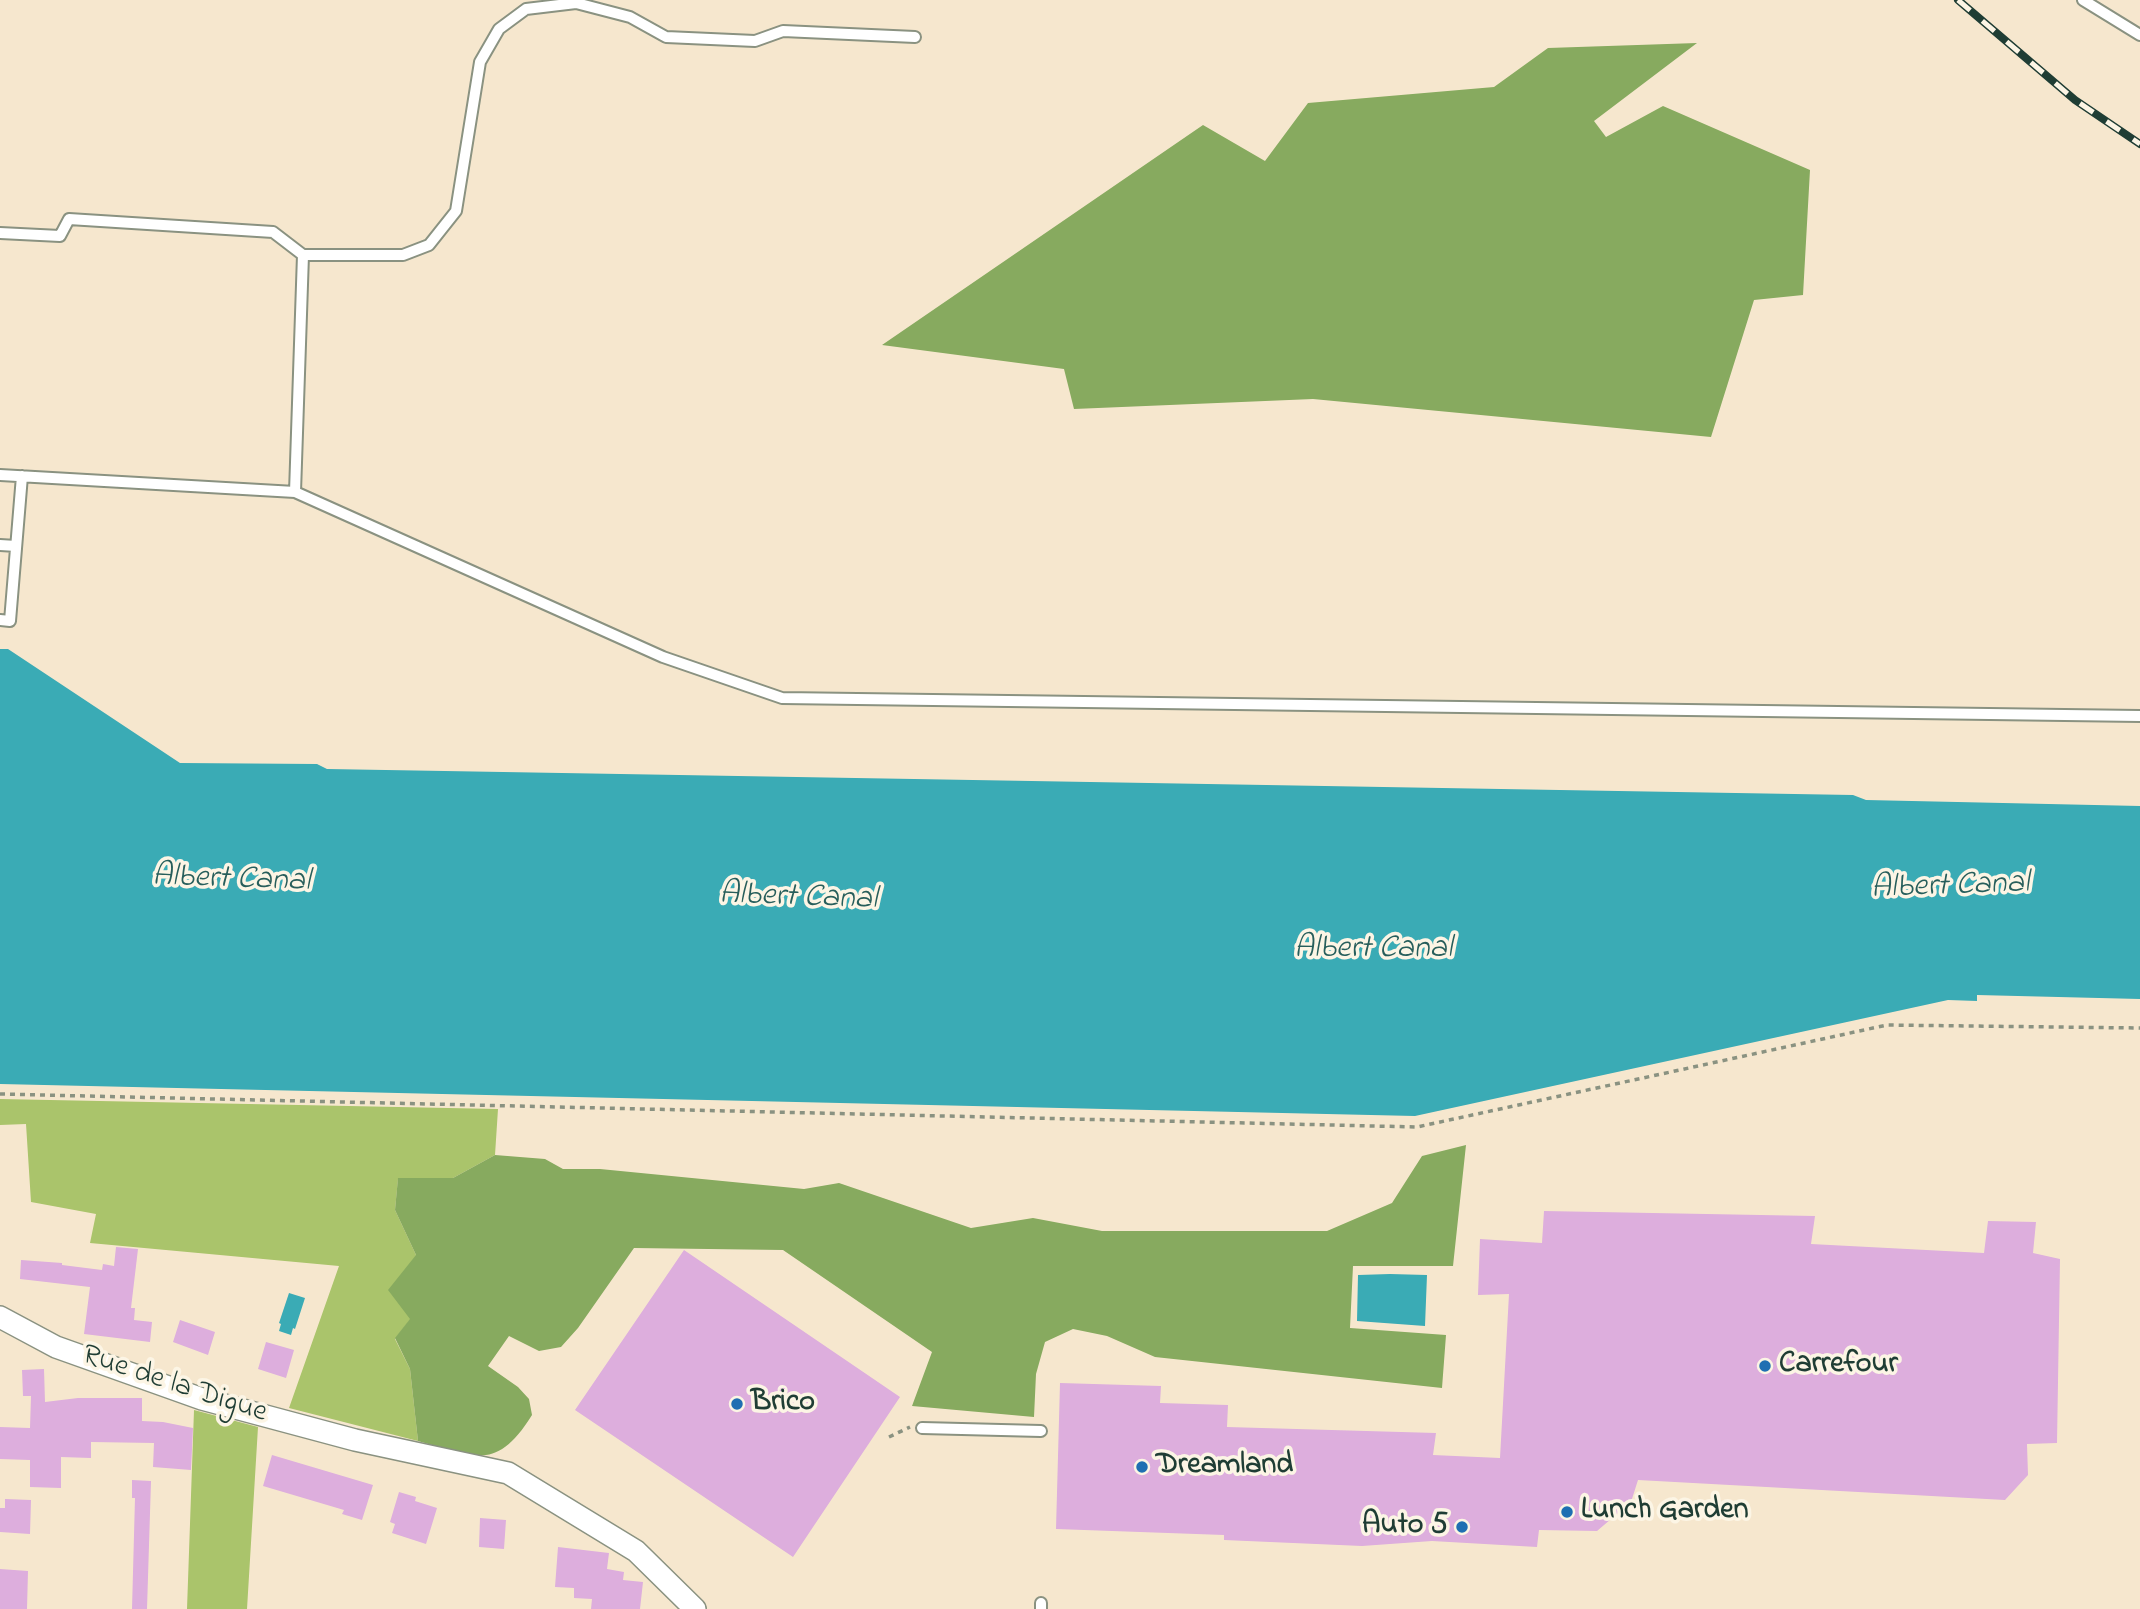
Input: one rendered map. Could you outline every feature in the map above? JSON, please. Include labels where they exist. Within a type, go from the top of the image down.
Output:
[{"type":"street","name":"Rue de la Digue","points":[[0,1317],[56,1347],[202,1399],[355,1440],[508,1473],[636,1551],[695,1609]]},
{"type":"lane","points":[[2082,0],[2140,35]]},
{"type":"lane","points":[[0,233],[60,236],[69,219],[273,232],[303,255],[403,255],[429,245],[456,211],[480,62],[499,29],[526,9],[576,3],[630,17],[666,37],[755,41],[783,31],[915,37]]},
{"type":"lane","points":[[295,492],[303,255]]},
{"type":"lane","points":[[0,475],[295,492],[663,657],[782,698],[2140,716]]},
{"type":"lane","points":[[0,620],[10,621],[22,476]]},
{"type":"lane","points":[[0,545],[16,546]]},
{"type":"lane","points":[[918,1427],[1041,1431]]},
{"type":"path","points":[[0,1094],[1417,1127],[1887,1025],[2140,1028]]},
{"type":"path","points":[[889,1437],[905,1427],[918,1427]]},
{"type":"green space","points":[[1697,43],[1594,121],[1606,137],[1663,106],[1810,170],[1803,295],[1754,300],[1711,437],[1313,399],[1074,409],[1064,369],[882,345],[1203,125],[1265,161],[1308,103],[1494,87],[1548,48]]},
{"type":"green space","points":[[0,1099],[498,1109],[495,1155],[453,1178],[398,1179],[395,1210],[416,1255],[410,1320],[395,1339],[410,1369],[418,1441],[289,1408],[339,1266],[90,1243],[96,1214],[31,1202],[26,1124],[0,1125]]},
{"type":"green space","points":[[1466,1145],[1453,1266],[1353,1266],[1350,1328],[1446,1335],[1442,1388],[1155,1357],[1107,1336],[1073,1329],[1045,1342],[1036,1374],[1034,1417],[912,1406],[932,1352],[783,1250],[634,1248],[578,1328],[561,1347],[539,1351],[509,1336],[488,1366],[518,1387],[529,1399],[532,1415],[507,1446],[495,1453],[469,1455],[418,1441],[410,1369],[395,1338],[410,1319],[388,1290],[416,1255],[395,1210],[398,1178],[453,1178],[495,1155],[545,1159],[563,1169],[600,1169],[804,1189],[839,1183],[971,1228],[1033,1218],[1102,1231],[1327,1231],[1392,1203],[1422,1156]]},
{"type":"green space","points":[[194,1410],[258,1427],[247,1609],[187,1609]]},
{"type":"water","name":"Albert Canal","points":[[0,649],[8,649],[180,763],[317,764],[327,769],[1853,795],[1866,800],[2140,806],[2140,999],[1977,995],[1977,1001],[1948,1000],[1415,1116],[0,1084]]},
{"type":"water","points":[[1358,1275],[1427,1275],[1425,1326],[1357,1321]]},
{"type":"water","points":[[289,1293],[305,1298],[291,1335],[279,1331]]},
{"type":"building","points":[[1544,1211],[1815,1216],[1811,1244],[1984,1253],[1988,1221],[2036,1222],[2033,1253],[2060,1259],[2057,1443],[2027,1444],[2028,1475],[2005,1500],[1638,1480],[1631,1502],[1597,1531],[1539,1530],[1537,1547],[1432,1541],[1362,1546],[1224,1540],[1224,1535],[1056,1529],[1060,1383],[1161,1386],[1160,1403],[1228,1405],[1227,1427],[1436,1433],[1433,1455],[1500,1458],[1509,1294],[1478,1295],[1480,1239],[1542,1243]]},
{"type":"building","points":[[116,1247],[138,1249],[131,1308],[135,1308],[134,1320],[152,1322],[150,1342],[84,1334],[90,1287],[20,1279],[21,1260],[102,1270],[103,1264],[114,1266]]},
{"type":"building","name":"Brico","points":[[684,1250],[900,1397],[793,1557],[575,1410]]},
{"type":"building","points":[[180,1320],[215,1332],[208,1355],[173,1342]]},
{"type":"building","points":[[266,1342],[294,1350],[286,1378],[258,1369]]},
{"type":"building","points":[[44,1369],[45,1402],[78,1398],[142,1398],[142,1421],[193,1428],[191,1470],[153,1467],[154,1443],[91,1442],[91,1458],[61,1457],[61,1488],[30,1487],[30,1460],[0,1459],[0,1427],[30,1428],[31,1396],[23,1396],[22,1370]]},
{"type":"building","points":[[272,1455],[373,1485],[362,1520],[342,1514],[344,1510],[263,1486]]},
{"type":"building","points":[[132,1480],[151,1481],[147,1609],[132,1609],[135,1498],[132,1498]]},
{"type":"building","points":[[399,1492],[437,1508],[426,1544],[392,1533],[395,1524],[390,1522]]},
{"type":"building","points":[[5,1499],[31,1500],[30,1534],[0,1532],[0,1508],[5,1508]]},
{"type":"building","points":[[480,1518],[506,1520],[504,1549],[479,1547]]},
{"type":"building","points":[[558,1547],[609,1553],[607,1569],[624,1572],[623,1580],[643,1582],[640,1609],[591,1609],[592,1599],[574,1598],[574,1588],[555,1587]]},
{"type":"building","points":[[0,1569],[28,1571],[27,1609],[0,1609]]},
{"type":"railway","points":[[1958,0],[2075,100],[2140,144]]},
{"type":"place","name":"Carrefour","points":[[1765,1366]]},
{"type":"place","name":"Brico","points":[[737,1404]]},
{"type":"place","name":"Dreamland","points":[[1142,1467]]},
{"type":"place","name":"Lunch Garden","points":[[1567,1512]]},
{"type":"place","name":"Auto 5","points":[[1462,1527]]}]
